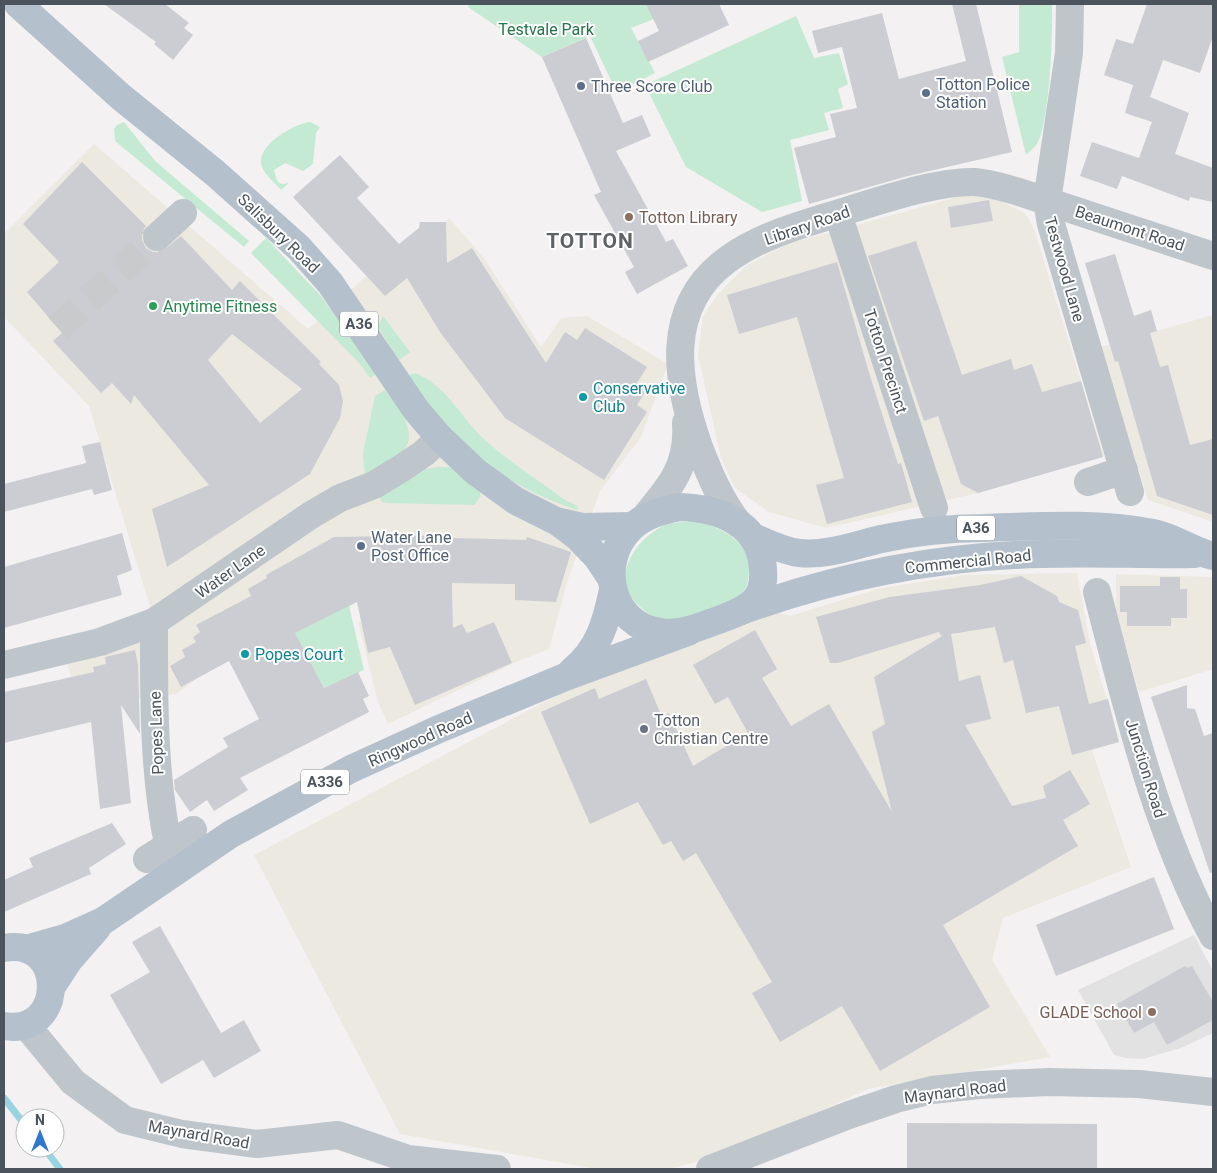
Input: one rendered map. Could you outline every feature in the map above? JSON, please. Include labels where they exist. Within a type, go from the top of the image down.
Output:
[{"type":"main road","name":"Salisbury Road","points":[[18,4],[121,97],[215,173],[299,248],[330,284],[416,410],[440,438],[476,472],[516,501],[558,522],[578,537],[597,557],[612,584]]},
{"type":"main road","points":[[679,507],[698,508],[715,510],[746,530],[761,552],[763,563],[762,587],[755,600],[741,611],[690,631],[664,633],[650,631],[637,625],[625,615],[612,584],[612,562],[616,547],[638,522],[660,511],[679,507]]},
{"type":"main road","name":"Salisbury Road","points":[[558,522],[582,527],[638,522]]},
{"type":"main road","name":"Commercial Road","points":[[746,530],[778,548],[799,553],[820,553],[883,538],[942,531],[981,528],[1092,528],[1155,533],[1207,555]]},
{"type":"main road","name":"Commercial Road","points":[[741,611],[843,580],[928,563],[1043,554],[1207,555]]},
{"type":"main road","name":"Ringwood Road","points":[[565,677],[580,664],[596,645],[605,626],[612,584]]},
{"type":"main road","name":"Ringwood Road","points":[[15,949],[65,938],[103,921],[231,834],[298,796],[439,729],[565,677],[690,631]]},
{"type":"main road","name":"Ringwood Road","points":[[15,1026],[43,1012],[50,999],[52,986],[69,960],[103,921]]},
{"type":"main road","points":[[15,949],[44,962],[50,974],[52,986]]},
{"type":"street","name":"Testwood Lane","points":[[1070,4],[1069,53],[1046,201],[1051,224],[1127,481],[1088,482]]},
{"type":"street","name":"Library Road","points":[[638,522],[663,496],[680,468],[686,450],[685,404],[680,374],[681,334],[688,309],[702,284],[726,260],[752,245],[783,232],[838,214],[917,192],[960,183],[990,184],[1046,201]]},
{"type":"street","name":"Beaumont Road","points":[[1046,201],[1213,256]]},
{"type":"street","points":[[157,237],[183,213]]},
{"type":"street","name":"Totton Precinct","points":[[838,214],[934,508]]},
{"type":"street","name":"Library Road","points":[[685,404],[717,492],[746,530]]},
{"type":"street","name":"Water Lane","points":[[4,665],[100,642],[154,622],[311,515],[340,498],[374,485],[424,453],[440,438]]},
{"type":"street","name":"Junction Road","points":[[1097,592],[1139,749],[1166,835],[1183,877],[1213,936]]},
{"type":"street","name":"Popes Lane","points":[[154,622],[157,851],[193,830]]},
{"type":"street","name":"Maynard Road","points":[[15,1026],[73,1082],[125,1120],[182,1134],[257,1144],[338,1135],[408,1160],[496,1169]]},
{"type":"street","name":"Maynard Road","points":[[710,1169],[896,1098],[932,1090],[979,1085],[1050,1082],[1139,1084],[1213,1092]]},
{"type":"shaded area","points":[[94,144],[308,329],[419,228],[420,222],[446,222],[449,218],[484,258],[541,347],[561,318],[587,316],[668,364],[641,437],[600,491],[568,579],[549,649],[516,662],[388,724],[378,702],[358,621],[412,616],[453,624],[452,535],[411,535],[347,566],[176,694],[80,705],[60,640],[151,610],[89,406],[4,317],[4,234]]},
{"type":"shaded area","points":[[968,194],[1001,201],[1026,214],[1035,232],[1104,456],[978,493],[826,528],[769,512],[735,488],[721,458],[698,355],[703,316],[718,294],[746,266],[788,244]]},
{"type":"shaded area","points":[[1213,315],[1213,522],[1148,500],[1101,347]]},
{"type":"shaded area","points":[[1077,573],[1090,643],[1119,742],[1092,750],[1131,867],[1003,918],[992,960],[1050,1057],[868,1089],[722,1155],[670,1169],[597,1169],[400,1134],[254,855],[596,675],[767,609],[790,616],[881,588],[965,575]]},
{"type":"shaded area","points":[[1116,574],[1213,577],[1213,669],[1139,692],[1116,614]]},
{"type":"shaded area","name":"GLADE School","points":[[1194,935],[1213,971],[1213,1033],[1181,1048],[1143,1059],[1114,1055],[1078,990]]},
{"type":"green space","name":"Testvale Park","points":[[469,4],[692,4],[631,28],[655,73],[617,93],[590,36],[542,57],[468,7]]},
{"type":"green space","points":[[1019,4],[1052,4],[1051,55],[1045,116],[1037,144],[1026,155],[1002,57],[1019,52]]},
{"type":"green space","points":[[796,16],[814,58],[839,53],[848,84],[838,89],[843,108],[824,113],[829,130],[790,140],[802,201],[762,212],[686,167],[645,85]]},
{"type":"green space","points":[[124,122],[155,161],[249,241],[244,247],[115,141],[114,129],[117,125]]},
{"type":"green space","points":[[310,122],[320,127],[316,133],[313,164],[303,171],[285,163],[274,170],[277,181],[282,184],[289,183],[281,190],[263,169],[261,161],[263,153],[268,145],[284,132]]},
{"type":"green space","points":[[266,238],[321,296],[377,374],[370,378],[360,364],[251,253]]},
{"type":"green space","points":[[383,316],[410,352],[399,360],[378,327]]},
{"type":"green space","points":[[415,373],[426,378],[444,393],[492,446],[565,500],[578,506],[577,510],[522,487],[480,458],[444,422],[407,376]]},
{"type":"green space","points":[[385,390],[401,412],[409,437],[402,453],[365,476],[363,453],[375,396]]},
{"type":"green space","points":[[451,467],[479,491],[481,496],[474,505],[386,503],[381,501],[380,496],[425,469]]},
{"type":"green space","points":[[695,521],[723,531],[739,543],[748,560],[749,573],[746,587],[742,595],[736,600],[695,616],[675,621],[655,617],[635,602],[628,592],[626,570],[630,560],[635,550],[643,541],[661,527],[673,523]]},
{"type":"green space","points":[[349,606],[364,670],[324,688],[291,626]]},
{"type":"building","points":[[104,4],[165,4],[189,23],[184,28],[193,35],[173,60],[154,44],[156,42]]},
{"type":"building","points":[[646,4],[719,4],[729,25],[648,62],[638,41],[659,31]]},
{"type":"building","name":"Totton Police Station","points":[[952,4],[976,4],[1012,152],[908,176],[809,204],[794,148],[836,137],[830,114],[857,108],[842,47],[818,53],[812,31],[882,13],[899,79],[966,61]]},
{"type":"building","points":[[1147,4],[1213,4],[1213,36],[1200,73],[1163,60],[1150,97],[1189,113],[1175,154],[1213,168],[1213,202],[1190,197],[1189,201],[1122,176],[1117,189],[1080,176],[1092,142],[1139,158],[1152,122],[1125,113],[1133,85],[1104,75],[1116,39],[1133,44]]},
{"type":"building","points":[[586,38],[623,123],[642,115],[651,136],[616,151],[666,242],[673,239],[688,266],[637,294],[625,272],[634,267],[594,195],[601,192],[542,57]]},
{"type":"building","points":[[340,155],[369,187],[357,198],[399,244],[419,228],[420,222],[446,222],[447,263],[472,248],[546,363],[565,332],[577,340],[585,328],[647,367],[637,383],[647,389],[637,405],[647,412],[604,480],[505,418],[440,332],[407,278],[385,296],[293,197]]},
{"type":"building","points":[[82,162],[146,226],[142,232],[142,240],[146,248],[153,252],[161,252],[181,236],[232,290],[240,281],[321,362],[319,364],[339,385],[343,401],[340,418],[310,474],[167,567],[152,509],[209,485],[134,395],[131,404],[112,383],[101,393],[53,341],[62,333],[27,292],[59,262],[23,224]],"holes":[[[232,334],[302,389],[260,423],[208,360]]]},
{"type":"building","points":[[989,200],[993,221],[951,228],[948,207]]},
{"type":"building","points":[[916,241],[962,375],[1011,359],[1014,370],[1032,364],[1042,392],[1081,381],[1103,457],[978,493],[961,484],[938,416],[924,421],[868,256]]},
{"type":"building","points":[[1115,254],[1134,316],[1151,310],[1157,331],[1150,333],[1160,367],[1168,365],[1190,445],[1213,439],[1213,515],[1157,496],[1118,361],[1115,362],[1085,263]]},
{"type":"building","points":[[837,262],[870,376],[898,464],[901,463],[912,502],[827,524],[816,485],[844,478],[797,317],[739,334],[727,295]]},
{"type":"building","points":[[100,442],[112,490],[94,495],[92,489],[4,512],[4,484],[86,463],[82,446]]},
{"type":"building","points":[[122,533],[132,570],[117,576],[122,595],[4,628],[4,567]]},
{"type":"building","points":[[452,535],[452,538],[526,540],[527,537],[571,552],[556,602],[515,600],[515,584],[452,583],[453,628],[462,624],[467,633],[494,622],[512,663],[415,705],[390,647],[368,653],[357,602],[295,633],[324,688],[358,672],[369,696],[363,699],[369,712],[240,778],[248,790],[214,811],[207,800],[190,812],[175,790],[174,780],[228,747],[223,738],[259,719],[229,661],[181,687],[170,666],[185,657],[182,650],[196,642],[193,637],[200,632],[196,625],[251,596],[248,589],[267,578],[266,575],[334,537]]},
{"type":"building","points":[[1021,576],[1057,596],[1059,602],[1078,610],[1086,643],[1075,646],[1089,704],[1108,699],[1119,742],[1072,755],[1059,706],[1026,713],[1013,660],[1004,663],[995,627],[951,634],[959,681],[980,675],[991,719],[965,725],[1012,806],[1046,798],[1043,786],[1070,770],[1090,804],[1063,820],[1078,846],[943,925],[990,1007],[880,1071],[842,1006],[780,1042],[752,993],[772,982],[696,853],[683,861],[671,841],[663,845],[638,802],[590,824],[541,712],[595,688],[599,699],[646,679],[662,717],[669,713],[693,766],[748,733],[728,697],[715,704],[693,665],[755,630],[777,669],[762,678],[791,726],[829,704],[892,812],[872,732],[885,724],[874,677],[944,635],[941,636],[939,632],[838,663],[830,663],[816,617],[890,597],[980,585]]},
{"type":"building","points":[[1160,577],[1180,577],[1180,589],[1187,589],[1187,618],[1171,618],[1171,626],[1127,626],[1127,612],[1120,612],[1120,586],[1160,586]]},
{"type":"building","points":[[135,650],[138,665],[140,734],[121,705],[131,803],[100,809],[91,722],[4,743],[4,692],[94,672],[93,667],[106,664],[105,657]]},
{"type":"building","points":[[1187,685],[1187,708],[1195,709],[1204,736],[1213,733],[1213,872],[1210,873],[1151,697]]},
{"type":"building","points":[[112,823],[126,844],[89,868],[91,874],[4,912],[4,880],[33,867],[29,858]]},
{"type":"building","points":[[1154,877],[1174,929],[1056,976],[1036,925]]},
{"type":"building","points":[[160,926],[221,1033],[244,1020],[261,1051],[214,1078],[203,1060],[161,1084],[110,995],[150,972],[132,942]]},
{"type":"building","points":[[1185,966],[1187,968],[1192,966],[1213,1002],[1213,1020],[1167,1045],[1154,1022],[1134,1033],[1117,1004]]},
{"type":"building","points":[[907,1123],[1097,1124],[1097,1169],[907,1169]]},
{"type":"waterway","points":[[4,1098],[15,1112]]},
{"type":"waterway","points":[[52,1158],[60,1169]]},
{"type":"tunnel","points":[[58,328],[157,237]]},
{"type":"place","name":"Three Score Club","points":[[581,86]]},
{"type":"place","name":"Totton Police Station","points":[[926,93]]},
{"type":"place","name":"Totton Library","points":[[629,217]]},
{"type":"place","name":"Anytime Fitness","points":[[153,306]]},
{"type":"place","name":"Conservative Club","points":[[583,397]]},
{"type":"place","name":"Water Lane Post Office","points":[[361,546]]},
{"type":"place","name":"Popes Court","points":[[245,654]]},
{"type":"place","name":"Totton Christian Centre","points":[[644,729]]},
{"type":"place","name":"GLADE School","points":[[1152,1012]]},
{"type":"district","name":"TOTTON","points":[[590,241]]}]
